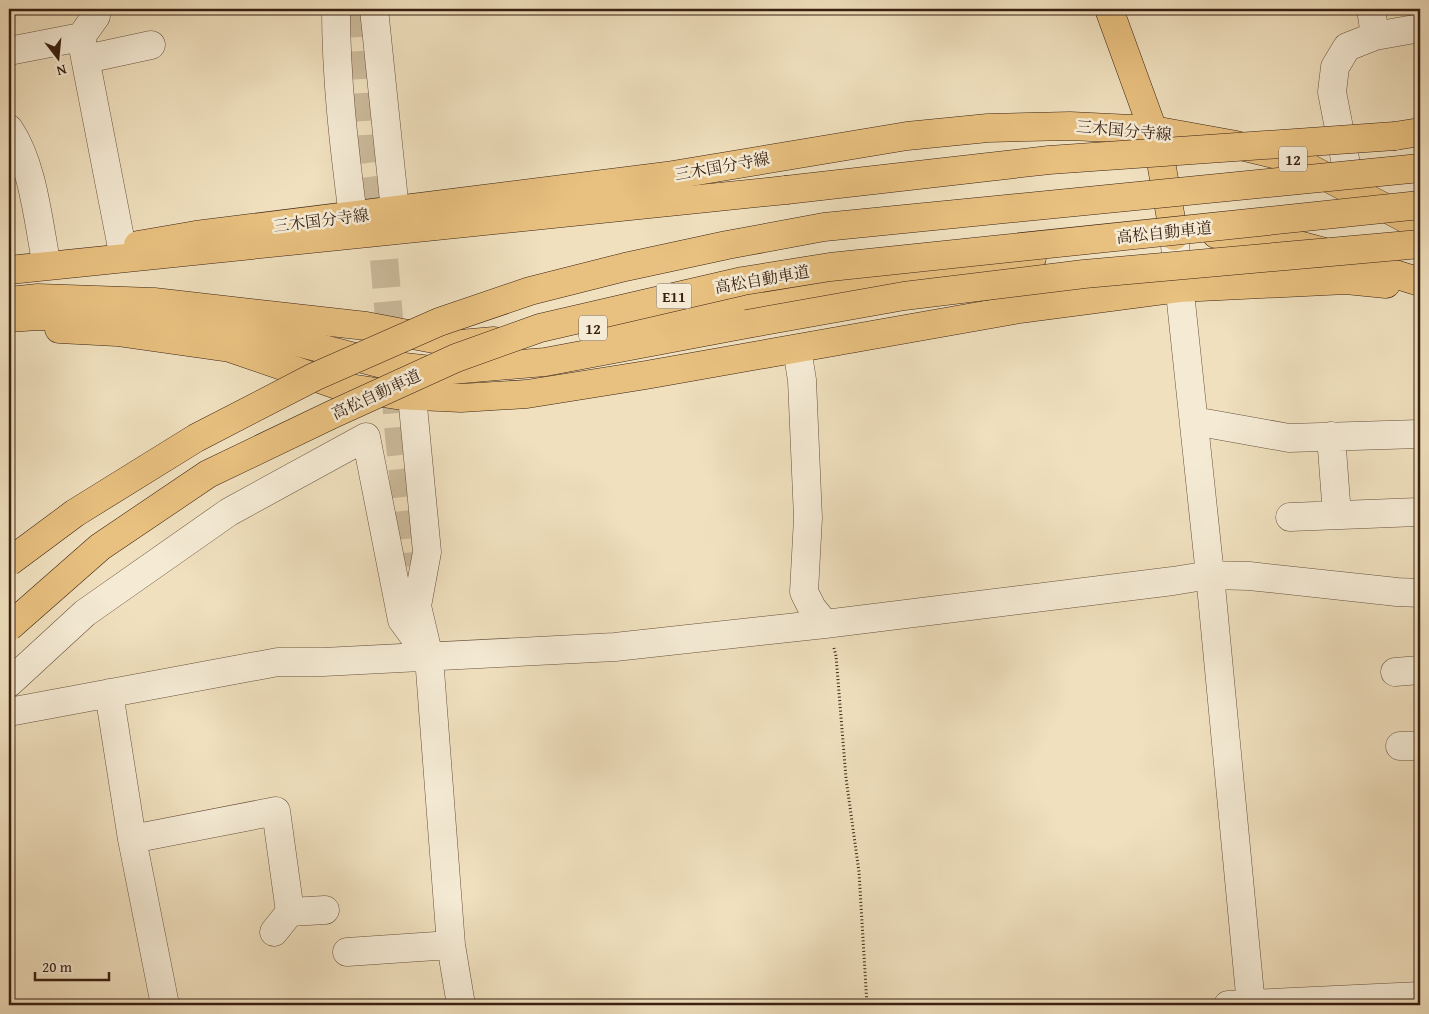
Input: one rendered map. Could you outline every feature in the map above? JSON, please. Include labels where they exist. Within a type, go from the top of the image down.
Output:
[{"type":"main road","points":[[1109,9],[1153,130],[1161,162],[1174,236]]},
{"type":"main road","name":"三木国分寺線","points":[[9,269],[196,236],[667,176],[907,136],[988,128],[1042,126],[1153,130],[1236,145],[1290,158],[1420,226]]},
{"type":"main road","points":[[9,269],[786,190],[1049,160],[1408,134]]},
{"type":"main road","name":"E11","points":[[9,562],[75,512],[196,438],[314,377],[439,322],[530,291],[718,247],[824,227],[1420,168]]},
{"type":"main road","name":"高松自動車道","points":[[9,626],[100,547],[208,474],[456,358],[540,328],[743,280],[830,267],[1420,205]]},
{"type":"main road","name":"12","points":[[9,301],[38,298],[154,302],[366,326],[460,344],[547,336],[650,318],[1174,236],[1238,234],[1295,244],[1420,282]]},
{"type":"main road","points":[[9,318],[37,316],[121,318],[273,336],[386,364],[440,371],[544,362],[904,296],[1046,279],[1420,244]]},
{"type":"main road","points":[[9,329],[34,328],[117,332],[230,348],[343,387],[396,396],[461,398],[527,394],[797,349],[1019,309],[1179,288],[1346,280],[1420,287]]},
{"type":"street","points":[[95,9],[96,16],[84,48],[122,248]]},
{"type":"street","points":[[336,9],[336,49],[343,138],[352,216]]},
{"type":"street","points":[[374,9],[396,210]]},
{"type":"street","points":[[1371,9],[1375,36]]},
{"type":"street","points":[[1351,190],[1332,92],[1335,67],[1347,46],[1375,36],[1420,28]]},
{"type":"street","points":[[9,51],[151,45]]},
{"type":"street","points":[[9,129],[27,167],[46,261]]},
{"type":"street","points":[[1174,236],[1210,575],[1243,1004],[1420,996]]},
{"type":"street","points":[[797,349],[802,380],[808,518],[804,592],[812,608],[825,624]]},
{"type":"street","points":[[412,396],[427,552],[417,606]]},
{"type":"street","points":[[1194,422],[1289,438],[1419,434]]},
{"type":"street","points":[[1331,436],[1337,515]]},
{"type":"street","points":[[9,683],[85,613],[229,512],[366,437],[402,620],[429,657]]},
{"type":"street","points":[[1290,517],[1418,512]]},
{"type":"street","points":[[413,566],[417,606],[429,657],[451,945],[461,1005]]},
{"type":"street","points":[[9,712],[278,662],[323,662],[615,647],[825,624],[1210,575],[1249,576],[1420,593]]},
{"type":"street","points":[[109,693],[132,839],[165,1005]]},
{"type":"street","points":[[132,839],[276,811],[282,922],[325,910]]},
{"type":"street","points":[[347,952],[451,945]]},
{"type":"path","points":[[825,624],[836,656],[846,778],[859,872],[867,1005]]},
{"type":"tunnel","points":[[360,9],[368,141],[383,247],[399,436],[413,566]]}]
